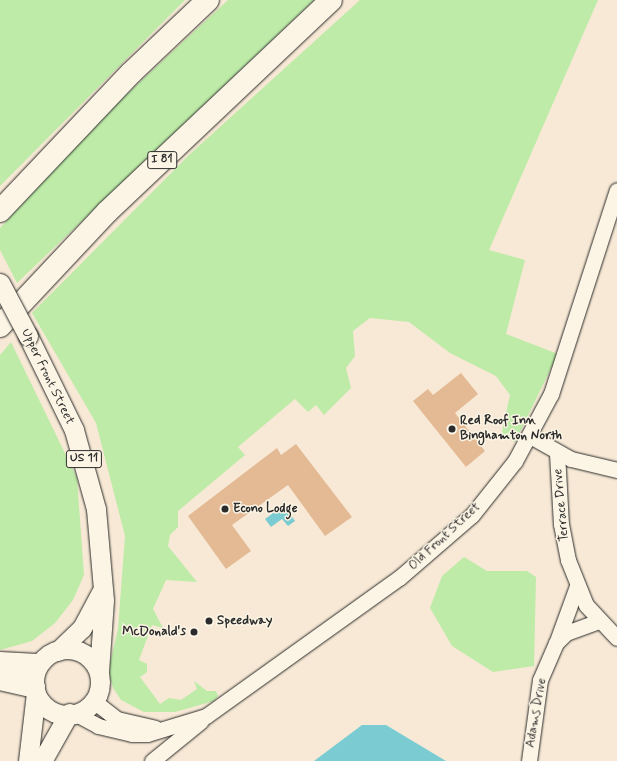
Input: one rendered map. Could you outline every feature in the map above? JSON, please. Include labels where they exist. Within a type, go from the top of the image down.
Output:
[{"type":"highway","points":[[5,204],[131,73],[208,0]]},
{"type":"highway","name":"I 81","points":[[0,326],[107,212],[331,0]]},
{"type":"highway","points":[[0,663],[37,665]]},
{"type":"highway","points":[[0,679],[35,690]]},
{"type":"main road","name":"Upper Front Street","points":[[0,283],[63,404],[83,458],[100,531],[101,592],[104,600],[99,672],[101,688],[95,702]]},
{"type":"main road","name":"Upper Front Street","points":[[37,665],[58,651],[82,628],[101,592]]},
{"type":"main road","points":[[58,651],[82,654],[99,672]]},
{"type":"main road","points":[[28,761],[37,665]]},
{"type":"main road","points":[[35,690],[50,708],[72,713]]},
{"type":"main road","points":[[42,761],[72,713],[95,702]]},
{"type":"street","name":"Old Front Street","points":[[152,761],[206,716],[437,547],[502,479],[530,436],[556,382],[617,190]]},
{"type":"street","points":[[530,436],[558,453],[617,470]]},
{"type":"street","name":"Terrace Drive","points":[[558,453],[561,524],[577,586],[599,621],[617,638]]},
{"type":"street","name":"Adams Drive","points":[[529,761],[540,680],[556,643],[577,586]]},
{"type":"street","name":"Adams Drive","points":[[556,643],[570,630],[599,621]]},
{"type":"street","points":[[95,702],[117,719],[158,730]]},
{"type":"street","name":"Old Front Street","points":[[72,713],[98,726],[120,733],[148,734],[206,716]]},
{"type":"green space","points":[[0,0],[185,0],[0,186]]},
{"type":"green space","points":[[228,0],[314,0],[17,283],[0,250],[0,228],[101,118]]},
{"type":"green space","points":[[360,0],[598,0],[489,250],[525,260],[506,334],[558,354],[515,442],[501,436],[510,395],[496,376],[450,353],[409,322],[370,318],[353,331],[355,356],[346,368],[351,388],[324,415],[316,405],[308,412],[295,399],[238,447],[245,455],[178,511],[178,527],[170,535],[168,546],[197,582],[166,580],[153,609],[163,628],[152,625],[139,660],[147,664],[147,672],[140,677],[160,704],[169,698],[181,700],[197,689],[194,681],[207,691],[216,691],[218,696],[214,701],[175,712],[144,712],[121,700],[113,688],[108,671],[118,629],[125,536],[96,423],[32,313],[190,154]]},
{"type":"green space","points":[[11,342],[77,478],[84,575],[73,600],[55,623],[32,641],[0,650],[0,355]]},
{"type":"green space","points":[[464,557],[487,571],[527,571],[536,577],[534,666],[493,672],[452,646],[430,608],[442,576]]},
{"type":"water","points":[[284,505],[295,521],[288,526],[282,519],[271,527],[265,519]]},
{"type":"water","points":[[362,725],[386,725],[446,761],[314,761]]},
{"type":"building","name":"Red Roof Inn Binghamton North","points":[[461,373],[478,394],[455,413],[485,451],[466,467],[413,401],[428,389],[433,395]]},
{"type":"building","name":"Econo Lodge","points":[[296,444],[352,517],[325,536],[288,485],[232,525],[251,551],[226,569],[188,516],[277,448],[281,455]]},
{"type":"place","name":"Red Roof Inn Binghamton North","points":[[452,429]]},
{"type":"place","name":"Econo Lodge","points":[[225,509]]},
{"type":"place","name":"Speedway","points":[[209,621]]},
{"type":"place","name":"McDonald's","points":[[194,632]]}]
